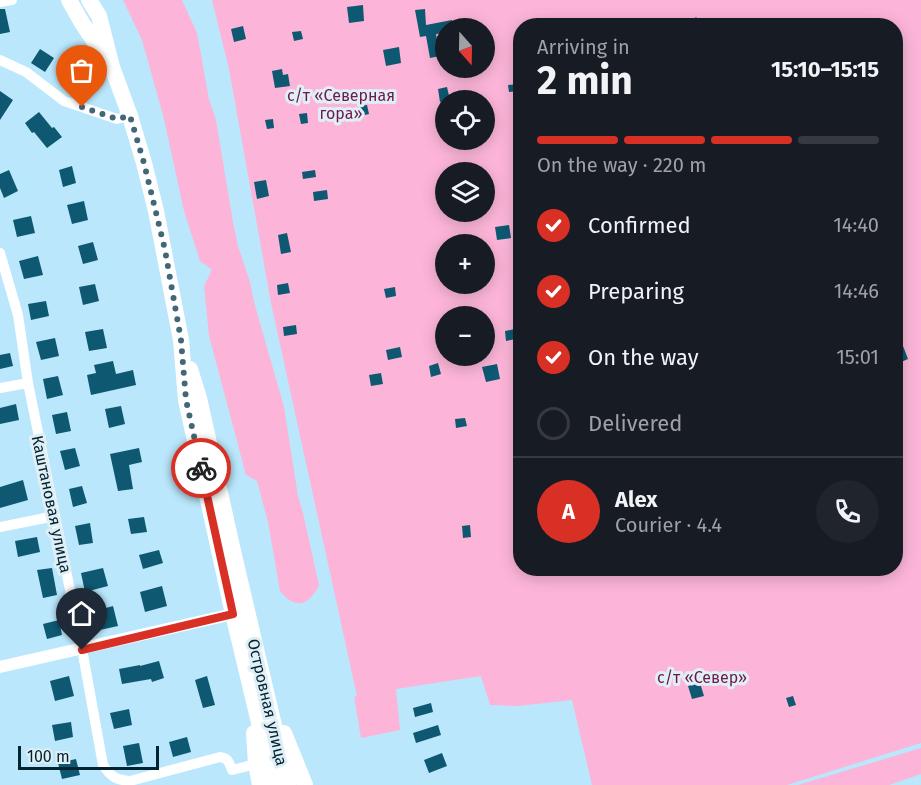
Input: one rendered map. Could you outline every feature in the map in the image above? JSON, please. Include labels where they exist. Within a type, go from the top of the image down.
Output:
[{"type":"main road","name":"Островная улица","points":[[69,0],[112,67]]},
{"type":"main road","name":"Островная улица","points":[[89,0],[99,16],[112,67],[144,163],[158,221],[181,340],[186,400],[233,614],[288,785]]},
{"type":"main road","name":"Островная улица","points":[[181,340],[199,398],[258,689],[274,785]]},
{"type":"main road","points":[[258,689],[256,764],[260,785]]},
{"type":"main road","points":[[258,689],[305,785]]},
{"type":"street","points":[[0,2],[12,0]]},
{"type":"street","points":[[0,60],[26,72],[64,101],[117,119],[130,116]]},
{"type":"street","name":"Каштановая улица","points":[[0,253],[18,315],[27,383],[82,650],[103,765],[109,774],[119,781],[130,781],[220,758],[226,758],[232,770],[256,764]]},
{"type":"street","points":[[0,388],[27,383]]},
{"type":"street","points":[[0,527],[55,516]]},
{"type":"street","points":[[0,667],[233,614]]},
{"type":"green space","points":[[123,0],[182,0],[197,33],[209,99],[216,120],[238,246],[284,407],[298,496],[319,585],[311,597],[301,603],[291,601],[280,591],[268,522],[257,481],[246,475],[209,336],[204,286],[212,270],[200,261],[184,211],[163,115],[142,40]]},
{"type":"green space","name":"с/т «Север»","points":[[212,0],[921,0],[921,743],[787,785],[592,785],[572,700],[518,706],[490,705],[481,676],[396,689],[400,730],[361,738],[354,697],[357,696],[271,303],[229,69]]},
{"type":"green space","points":[[921,748],[921,774],[889,785],[798,785]]},
{"type":"building","points":[[363,5],[364,21],[349,23],[347,7]]},
{"type":"building","points":[[0,9],[5,9],[10,32],[0,34]]},
{"type":"building","points":[[425,9],[426,25],[435,23],[435,57],[430,58],[426,36],[420,37],[415,10]]},
{"type":"building","points":[[243,26],[246,39],[234,42],[231,29]]},
{"type":"building","points":[[301,31],[303,39],[294,41],[292,32]]},
{"type":"building","points":[[399,47],[401,63],[386,66],[383,50]]},
{"type":"building","points":[[40,49],[54,58],[45,72],[31,63]]},
{"type":"building","points":[[282,69],[283,75],[288,74],[290,86],[275,88],[272,71]]},
{"type":"building","points":[[508,85],[513,85],[513,92],[509,92]]},
{"type":"building","points":[[0,91],[13,100],[0,120]]},
{"type":"building","points":[[367,105],[369,114],[360,116],[358,106]]},
{"type":"building","points":[[39,112],[62,137],[47,148],[25,123]]},
{"type":"building","points":[[307,113],[308,123],[301,124],[299,114]]},
{"type":"building","points":[[273,119],[274,128],[267,129],[265,120]]},
{"type":"building","points":[[72,166],[76,183],[63,187],[59,170]]},
{"type":"building","points":[[9,170],[18,191],[4,198],[0,188],[0,174]]},
{"type":"building","points":[[315,170],[316,177],[303,179],[302,172]]},
{"type":"building","points":[[266,180],[269,196],[257,199],[254,182]]},
{"type":"building","points":[[327,190],[328,199],[314,201],[313,192]]},
{"type":"building","points":[[84,201],[88,220],[72,224],[67,205]]},
{"type":"building","points":[[31,216],[35,233],[17,237],[13,220]]},
{"type":"building","points":[[509,225],[511,238],[497,240],[495,227]]},
{"type":"building","points":[[287,233],[291,252],[281,254],[278,235]]},
{"type":"building","points":[[93,242],[98,260],[83,264],[78,246]]},
{"type":"building","points":[[38,256],[43,275],[24,279],[19,261]]},
{"type":"building","points":[[288,283],[290,293],[278,295],[277,285]]},
{"type":"building","points":[[95,284],[99,301],[83,305],[79,287]]},
{"type":"building","points":[[395,287],[396,296],[386,298],[384,289]]},
{"type":"building","points":[[46,301],[49,316],[31,320],[28,304]]},
{"type":"building","points":[[296,325],[297,334],[284,336],[283,327]]},
{"type":"building","points":[[103,329],[107,348],[89,351],[85,332]]},
{"type":"building","points":[[513,329],[513,340],[506,341],[505,331]]},
{"type":"building","points":[[55,338],[59,356],[41,360],[36,342]]},
{"type":"building","points":[[903,346],[908,359],[903,361]]},
{"type":"building","points":[[400,347],[402,357],[388,360],[386,350]]},
{"type":"building","points":[[10,353],[13,366],[0,369],[0,355]]},
{"type":"building","points":[[113,361],[116,374],[133,370],[136,385],[91,395],[87,375],[96,373],[94,365]]},
{"type":"building","points":[[435,364],[439,366],[441,374],[431,377],[429,366]]},
{"type":"building","points":[[497,364],[500,379],[486,382],[482,367]]},
{"type":"building","points":[[381,373],[383,384],[371,386],[369,375]]},
{"type":"building","points":[[58,376],[63,395],[47,399],[43,379]]},
{"type":"building","points":[[16,404],[19,420],[0,424],[0,408]]},
{"type":"building","points":[[121,406],[125,424],[109,428],[105,409]]},
{"type":"building","points":[[67,412],[71,431],[56,434],[52,415]]},
{"type":"building","points":[[465,418],[467,426],[456,428],[455,419]]},
{"type":"building","points":[[75,448],[80,466],[65,470],[60,451]]},
{"type":"building","points":[[139,448],[142,462],[129,465],[133,489],[118,491],[110,454]]},
{"type":"building","points":[[23,480],[28,500],[0,508],[0,487]]},
{"type":"building","points":[[82,486],[87,503],[73,507],[69,489]]},
{"type":"building","points":[[144,517],[147,532],[131,534],[128,519]]},
{"type":"building","points":[[90,523],[93,543],[79,545],[75,526]]},
{"type":"building","points":[[470,525],[471,537],[463,538],[462,526]]},
{"type":"building","points":[[37,537],[40,552],[18,557],[15,541]]},
{"type":"building","points":[[159,550],[163,563],[143,569],[139,555]]},
{"type":"building","points":[[52,568],[57,595],[43,598],[37,570]]},
{"type":"building","points":[[103,568],[108,586],[85,592],[81,573]]},
{"type":"building","points":[[162,586],[167,606],[145,612],[140,592]]},
{"type":"building","points":[[113,606],[118,626],[100,630],[95,611]]},
{"type":"building","points":[[59,620],[62,635],[47,639],[43,624]]},
{"type":"building","points":[[159,661],[164,678],[152,682],[151,679],[122,684],[119,669]]},
{"type":"building","points":[[69,676],[74,696],[55,701],[50,681]]},
{"type":"building","points":[[207,676],[215,705],[203,708],[195,680]]},
{"type":"building","points":[[700,683],[704,696],[692,699],[688,686]]},
{"type":"building","points":[[793,696],[796,705],[789,707],[786,698]]},
{"type":"building","points":[[431,703],[433,712],[415,717],[413,708]]},
{"type":"building","points":[[129,709],[132,725],[114,729],[110,713]]},
{"type":"building","points":[[71,722],[73,737],[55,741],[52,725]]},
{"type":"building","points":[[438,725],[441,735],[416,743],[413,733]]},
{"type":"building","points":[[187,737],[191,752],[173,757],[169,742]]},
{"type":"building","points":[[139,743],[143,763],[127,766],[123,746]]},
{"type":"building","points":[[442,753],[447,766],[429,773],[424,760]]},
{"type":"building","points":[[76,759],[80,775],[62,779],[58,763]]},
{"type":"way so far","points":[[82,107],[117,119],[130,116],[165,250],[181,340],[186,400],[201,468]]},
{"type":"route","points":[[82,650],[233,614],[201,468]]},
{"type":"park label","name":"с/т «Северная гора»","points":[[341,104]]}]
